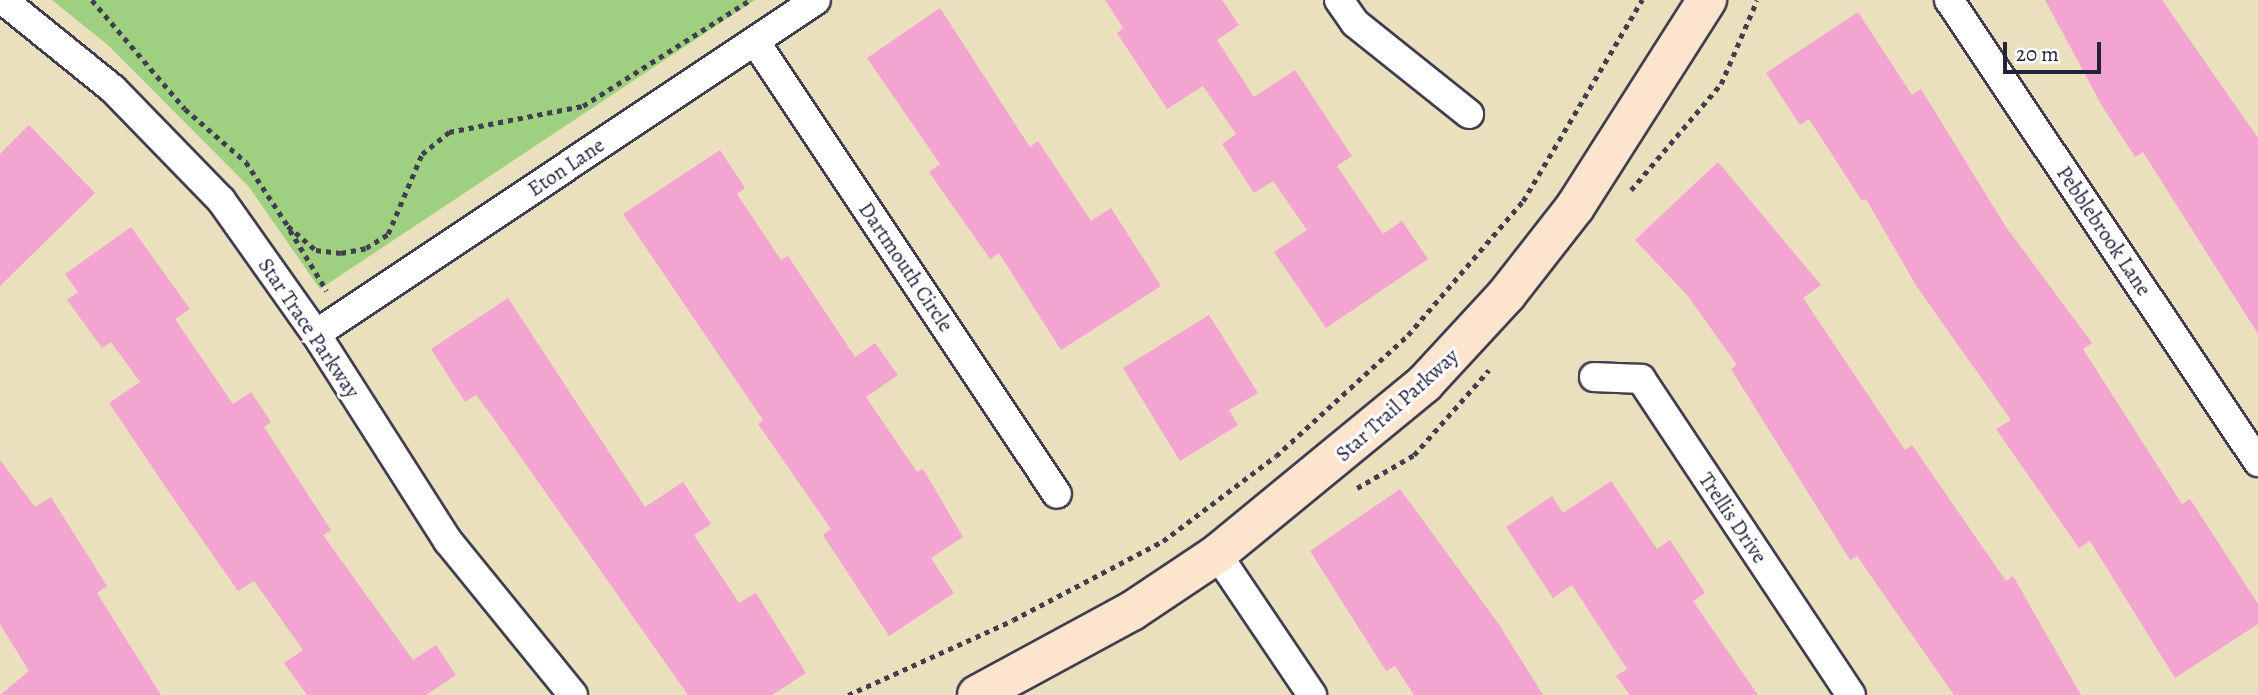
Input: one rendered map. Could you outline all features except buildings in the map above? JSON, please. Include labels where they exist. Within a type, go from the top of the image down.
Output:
[{"type":"street","name":"Star Trace Parkway","points":[[2,0],[113,89],[221,200],[316,334],[448,541],[573,695]]},
{"type":"street","name":"Eton Lane","points":[[316,334],[816,0]]},
{"type":"street","points":[[1339,0],[1354,23],[1469,114]]},
{"type":"street","name":"Star Trail Parkway","points":[[977,695],[1132,611],[1217,554],[1381,423],[1480,326],[1574,207],[1707,0]]},
{"type":"street","name":"Pebblebrook Lane","points":[[1949,0],[2258,462]]},
{"type":"street","name":"Dartmouth Circle","points":[[755,41],[1057,494]]},
{"type":"street","name":"Trellis Drive","points":[[1594,377],[1641,379],[1851,695]]},
{"type":"street","points":[[1217,554],[1312,695]]},
{"type":"path","points":[[92,0],[185,109],[246,162],[343,317]]},
{"type":"path","points":[[288,226],[316,250],[366,248],[388,234],[422,153],[449,132],[583,106],[750,0]]},
{"type":"path","points":[[848,695],[1013,620],[1163,541],[1276,456],[1408,335],[1523,201],[1642,0]]},
{"type":"green space","points":[[52,0],[755,0],[320,289],[249,187],[109,46]]}]
